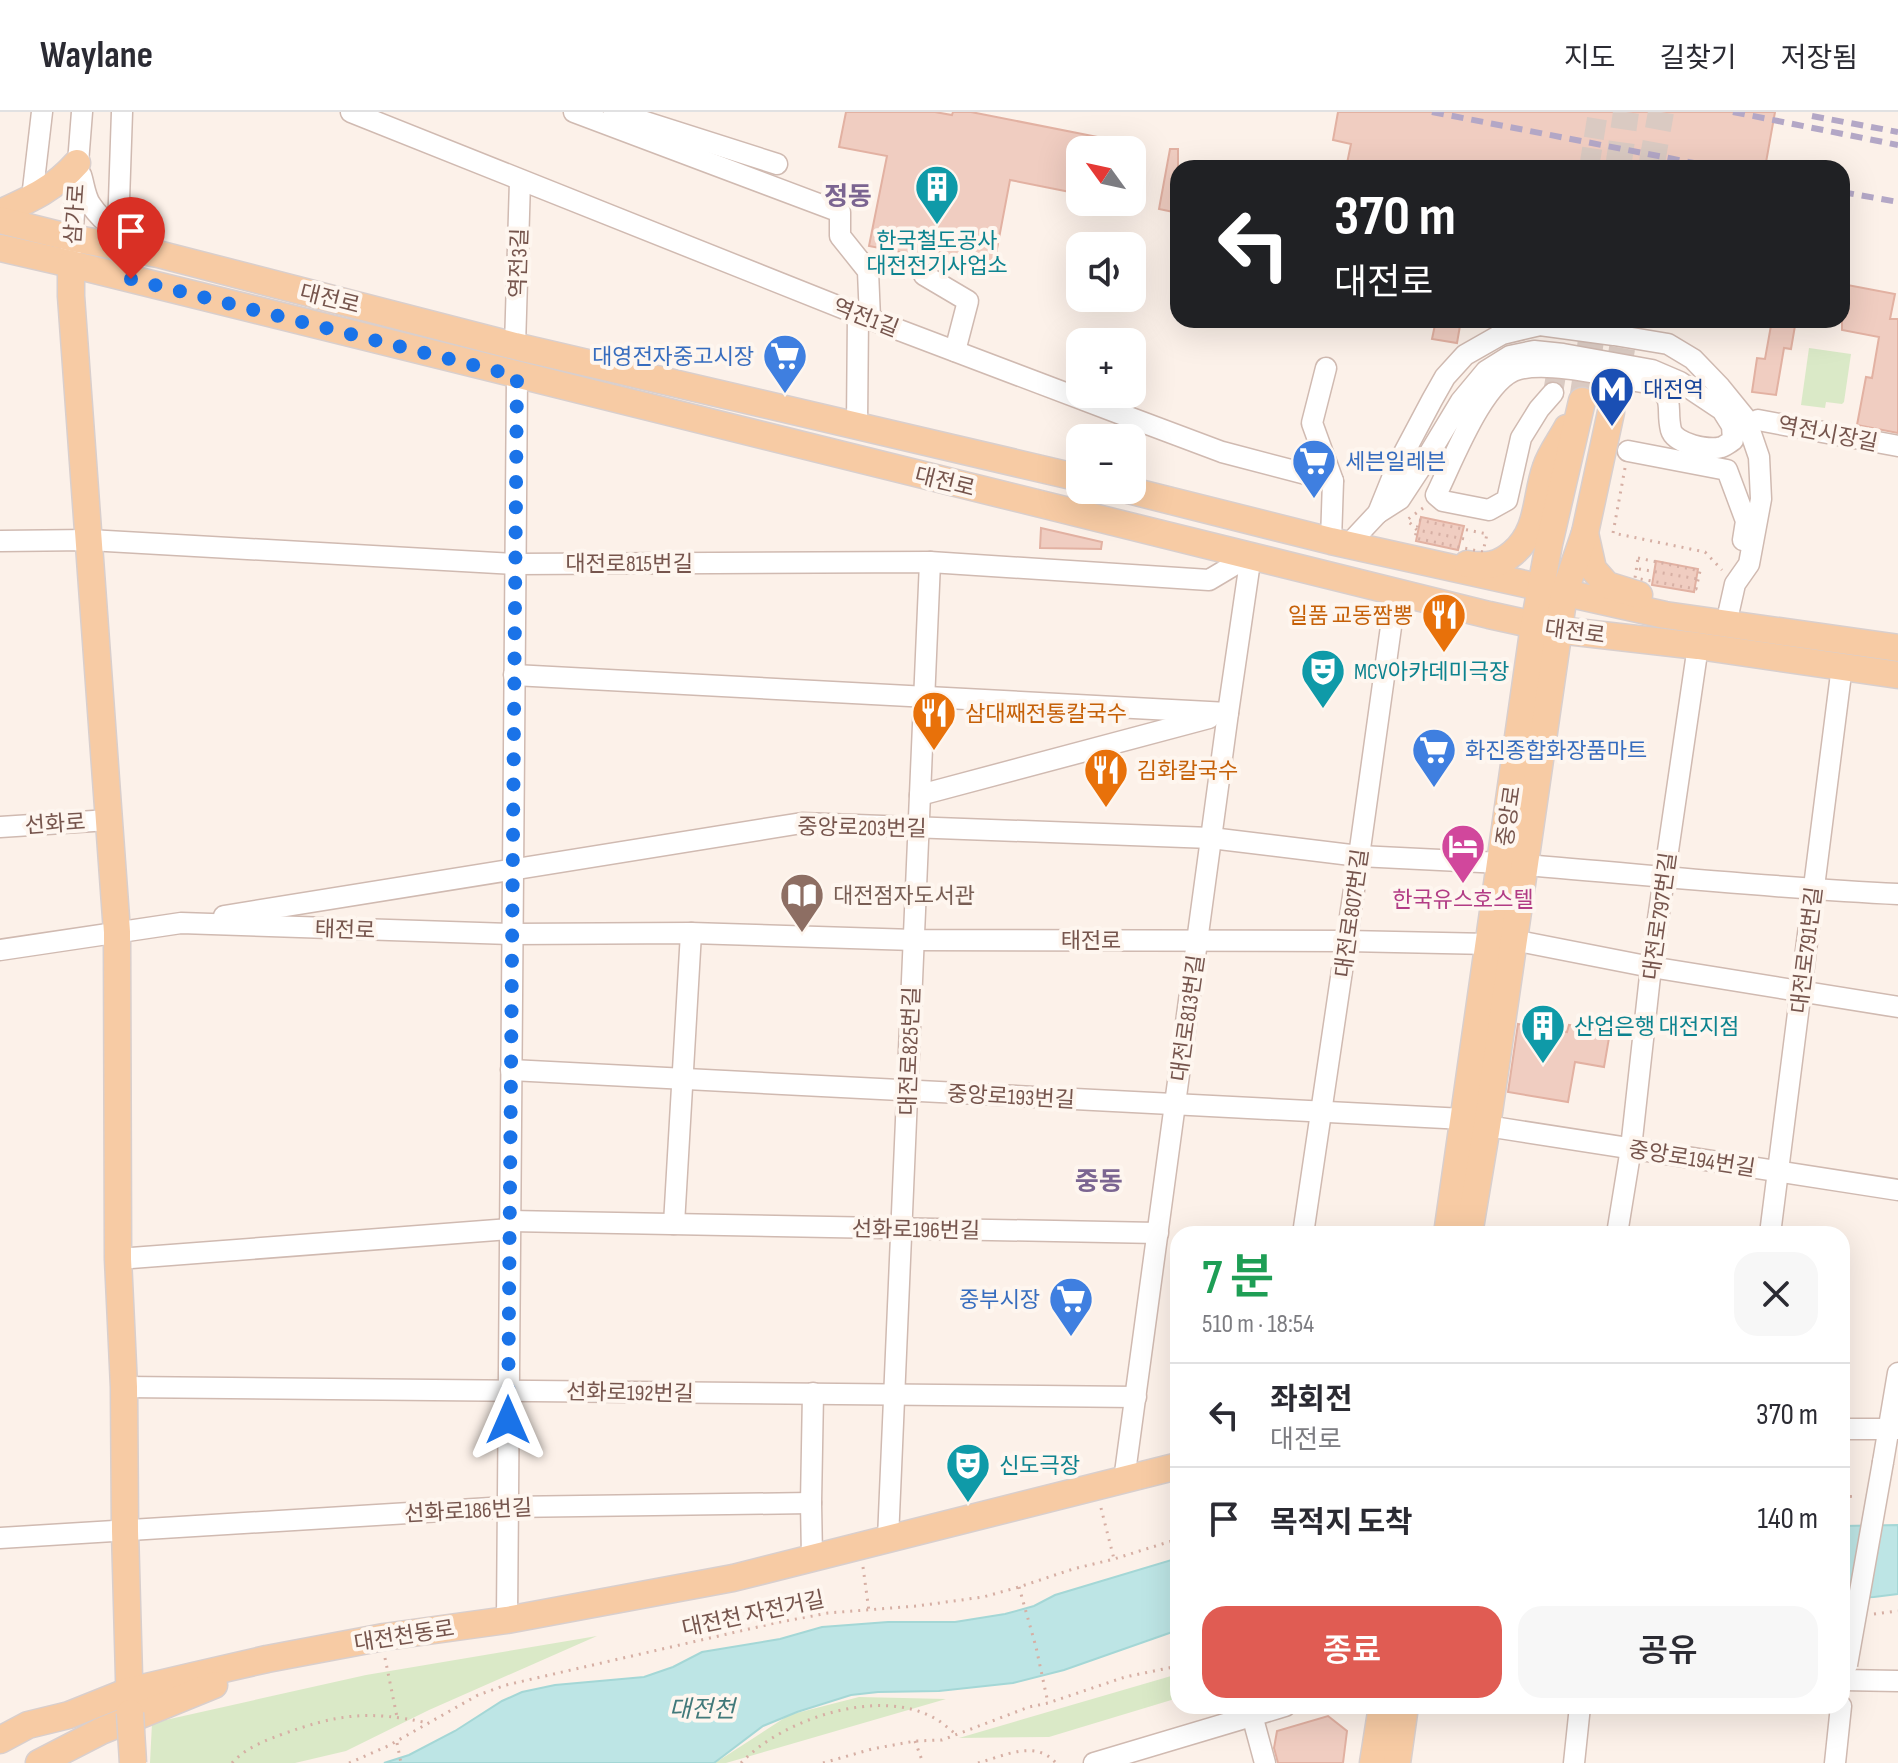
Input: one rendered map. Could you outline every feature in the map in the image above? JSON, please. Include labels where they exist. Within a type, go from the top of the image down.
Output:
[{"type":"main road","points":[[0,213],[50,189],[77,163]]},
{"type":"main road","name":"대전로","points":[[0,220],[71,251],[517,376],[1546,628],[1898,675]]},
{"type":"main road","name":"대전로","points":[[0,248],[158,254],[515,346],[1066,475]]},
{"type":"main road","points":[[71,251],[71,296],[117,932],[118,1259],[133,1763]]},
{"type":"main road","name":"중앙로","points":[[1410,548],[1485,566],[1505,560],[1525,543],[1535,518],[1546,466],[1582,401],[1549,544],[1553,591],[1475,1122],[1469,1226]]},
{"type":"main road","name":"중앙로","points":[[1553,591],[1585,533],[1611,412]]},
{"type":"main road","name":"대전로","points":[[1146,494],[1340,542],[1410,548],[1553,591],[1681,618],[1898,648]]},
{"type":"main road","points":[[1585,533],[1593,569],[1607,585],[1652,599],[1681,618]]},
{"type":"main road","name":"중앙로","points":[[1449,1226],[1475,1122]]},
{"type":"main road","name":"대전천동로","points":[[28,1725],[130,1702],[267,1659],[384,1637],[507,1620],[733,1578],[1170,1468]]},
{"type":"main road","points":[[39,1763],[101,1731],[226,1680],[267,1659]]},
{"type":"main road","points":[[1373,1763],[1381,1714]]},
{"type":"main road","points":[[1397,1763],[1404,1714]]},
{"type":"main road","points":[[0,1740],[28,1725]]},
{"type":"street","name":"삼가로","points":[[71,251],[82,112]]},
{"type":"street","points":[[118,230],[122,112]]},
{"type":"street","name":"역전1길","points":[[351,112],[864,317],[1222,452],[1333,481]]},
{"type":"street","points":[[574,112],[840,212],[840,236],[868,271],[857,425]]},
{"type":"street","points":[[614,112],[777,164]]},
{"type":"street","points":[[32,198],[40,113]]},
{"type":"street","name":"삼가로","points":[[77,163],[89,204],[105,221],[158,254]]},
{"type":"street","name":"역전3길","points":[[515,346],[520,181]]},
{"type":"street","points":[[924,275],[968,301],[955,351]]},
{"type":"street","points":[[1378,513],[1397,466],[1445,377],[1465,355],[1502,334],[1527,328]]},
{"type":"street","points":[[1562,328],[1668,344],[1693,359],[1746,419],[1759,457],[1761,499],[1749,564],[1735,584]]},
{"type":"street","points":[[1340,542],[1400,499],[1461,401],[1486,371],[1510,356],[1534,351],[1652,370],[1680,382],[1722,410],[1732,426],[1733,440],[1723,447],[1710,448],[1680,442],[1671,432],[1669,403],[1660,389],[1648,383],[1544,366],[1516,369],[1496,383],[1479,407],[1436,495],[1443,501],[1489,510],[1507,500],[1521,438],[1553,393]]},
{"type":"street","points":[[1326,368],[1312,423],[1333,481],[1340,542]]},
{"type":"street","points":[[507,1620],[517,376]]},
{"type":"street","name":"역전시장길","points":[[1758,420],[1898,446]]},
{"type":"street","points":[[1628,451],[1727,470],[1746,521],[1726,624]]},
{"type":"street","name":"대전로815번길","points":[[0,541],[89,540],[515,564],[930,562],[1209,580],[1251,555]]},
{"type":"street","name":"대전로813번길","points":[[1124,1480],[1251,555]]},
{"type":"street","name":"대전로825번길","points":[[888,1539],[930,562]]},
{"type":"street","name":"대전로807번길","points":[[1304,1226],[1396,591]]},
{"type":"street","name":"대전로797번길","points":[[1618,1226],[1631,1148],[1651,967],[1698,646]]},
{"type":"street","name":"대전로791번길","points":[[1771,1226],[1842,666]]},
{"type":"street","points":[[514,675],[1228,713]]},
{"type":"street","points":[[920,795],[1228,713]]},
{"type":"street","name":"선화로","points":[[0,827],[109,820]]},
{"type":"street","name":"중앙로203번길","points":[[181,923],[802,823],[1211,838],[1359,856],[1512,864],[1814,890],[1898,894]]},
{"type":"street","name":"태전로","points":[[0,950],[181,923],[512,934],[691,933],[914,940],[1501,942],[1898,1007]]},
{"type":"street","points":[[674,1224],[691,933]]},
{"type":"street","name":"중앙로193번길","points":[[511,1070],[1475,1122]]},
{"type":"street","name":"중앙로194번길","points":[[1475,1122],[1898,1190]]},
{"type":"street","name":"선화로196번길","points":[[118,1259],[510,1225],[674,1224],[901,1229],[1157,1237],[1170,1241]]},
{"type":"street","points":[[1850,1647],[1883,1462],[1894,1429],[1898,1373]]},
{"type":"street","name":"선화로192번길","points":[[124,1387],[1136,1397]]},
{"type":"street","points":[[812,1557],[813,1393]]},
{"type":"street","points":[[1850,1429],[1894,1429]]},
{"type":"street","name":"선화로186번길","points":[[0,1538],[507,1507],[811,1503]]},
{"type":"street","points":[[1850,1681],[1898,1681]]},
{"type":"street","points":[[1094,1763],[1256,1714]]},
{"type":"street","points":[[1574,1763],[1579,1714]]},
{"type":"street","points":[[1835,1763],[1840,1714]]},
{"type":"street","points":[[1252,1715],[1265,1763]]},
{"type":"street","name":"대전천동로","points":[[0,1732],[28,1725]]},
{"type":"path","points":[[1628,451],[1613,533],[1705,552],[1735,584]]},
{"type":"path","points":[[1407,520],[1417,530],[1472,541]]},
{"type":"path","points":[[1410,548],[1419,520],[1487,534],[1486,543]]},
{"type":"path","points":[[1638,558],[1700,571],[1696,589],[1635,578],[1636,569],[1638,558]]},
{"type":"path","points":[[1636,569],[1698,579]]},
{"type":"path","points":[[1101,1508],[1114,1559]]},
{"type":"path","name":"대전천 자전거길","points":[[349,1763],[396,1742],[478,1695],[506,1685],[828,1613],[983,1597],[1170,1542]]},
{"type":"path","points":[[862,1558],[869,1611]]},
{"type":"path","points":[[1019,1587],[1048,1703]]},
{"type":"path","points":[[385,1658],[397,1717]]},
{"type":"path","points":[[823,1763],[872,1749],[915,1741],[942,1740],[1029,1707],[1125,1677],[1170,1668]]},
{"type":"path","points":[[741,1763],[751,1752],[788,1728],[845,1709],[878,1706],[907,1709],[934,1718],[956,1734]]},
{"type":"path","points":[[232,1763],[265,1740],[315,1722],[370,1715],[428,1723]]},
{"type":"path","points":[[915,1741],[923,1763]]},
{"type":"path","points":[[396,1742],[401,1763]]},
{"type":"path","points":[[978,1763],[1026,1750],[1037,1750],[1056,1763]]},
{"type":"green space","points":[[1809,348],[1851,354],[1842,404],[1826,402],[1825,408],[1801,405]]},
{"type":"green space","points":[[597,1636],[429,1710],[346,1751],[295,1763],[150,1763],[152,1723],[366,1675]]},
{"type":"green space","points":[[1170,1676],[1170,1700],[1049,1737],[959,1738]]},
{"type":"green space","points":[[859,1697],[946,1699],[726,1763],[715,1763],[789,1715]]},
{"type":"water","points":[[1898,1525],[1898,1594],[1850,1598],[1850,1526]]},
{"type":"water","name":"대전천","points":[[1170,1560],[1170,1633],[1064,1670],[1013,1683],[939,1691],[851,1695],[763,1726],[714,1763],[384,1763],[409,1755],[522,1692],[555,1685],[644,1677],[702,1652],[780,1639],[822,1627],[888,1622],[955,1622],[1005,1614],[1034,1606],[1055,1595]]},
{"type":"building","points":[[846,112],[935,112],[952,115],[953,112],[971,112],[1093,136],[1066,136],[1066,191],[1010,180],[993,270],[869,246],[887,156],[839,147]]},
{"type":"building","points":[[1338,112],[1775,112],[1766,160],[1348,160],[1351,144],[1333,140]]},
{"type":"building","points":[[1170,149],[1178,149],[1178,160],[1170,160],[1170,211],[1159,209]]},
{"type":"building","points":[[1850,286],[1895,294],[1890,319],[1898,319],[1898,433],[1857,425],[1866,377],[1872,378],[1879,337],[1842,330],[1850,328]]},
{"type":"building","points":[[1434,328],[1460,328],[1457,343],[1432,339]]},
{"type":"building","points":[[1771,328],[1795,328],[1791,349],[1784,348],[1776,395],[1752,392],[1757,358],[1765,359]]},
{"type":"building","points":[[1421,517],[1464,526],[1458,550],[1416,541]]},
{"type":"building","points":[[1041,528],[1102,542],[1101,549],[1040,548]]},
{"type":"building","points":[[1656,561],[1698,569],[1694,592],[1652,585]]},
{"type":"building","name":"산업은행 대전지점","points":[[1518,1024],[1567,1032],[1569,1025],[1610,1032],[1604,1067],[1575,1062],[1568,1102],[1508,1092]]},
{"type":"building","points":[[1328,1716],[1347,1731],[1343,1763],[1278,1763],[1274,1748],[1277,1731]]},
{"type":"tunnel","points":[[1590,160],[1598,112]]},
{"type":"tunnel","points":[[1619,160],[1626,112]]},
{"type":"tunnel","points":[[1652,160],[1661,112]]},
{"type":"tunnel","points":[[1553,393],[1564,328]]},
{"type":"tunnel","points":[[1582,401],[1593,328]]},
{"type":"tunnel","points":[[1611,412],[1626,328]]},
{"type":"railway","points":[[1432,112],[1679,160]]},
{"type":"railway","points":[[1733,112],[1898,145]]},
{"type":"railway","points":[[1812,116],[1898,132]]},
{"type":"railway","points":[[1850,193],[1898,202]]},
{"type":"place","name":"한국철도공사 대전전기사업소","points":[[937,226]]},
{"type":"place","name":"대영전자중고시장","points":[[785,395]]},
{"type":"place","name":"대전역","points":[[1612,428]]},
{"type":"place","name":"세븐일레븐","points":[[1314,500]]},
{"type":"place","name":"일품 교동짬뽕","points":[[1444,654]]},
{"type":"place","name":"MCV아카데미극장","points":[[1323,710]]},
{"type":"place","name":"삼대째전통칼국수","points":[[934,752]]},
{"type":"place","name":"화진종합화장품마트","points":[[1434,789]]},
{"type":"place","name":"김화칼국수","points":[[1106,809]]},
{"type":"place","name":"한국유스호스텔","points":[[1463,885]]},
{"type":"place","name":"대전점자도서관","points":[[802,934]]},
{"type":"place","name":"산업은행 대전지점","points":[[1543,1065]]},
{"type":"place","name":"중부시장","points":[[1071,1338]]},
{"type":"place","name":"신도극장","points":[[968,1504]]},
{"type":"district","name":"정동","points":[[848,196]]},
{"type":"district","name":"중동","points":[[1099,1181]]},
{"type":"route","points":[[131,279],[517,376],[508,1420]]}]
